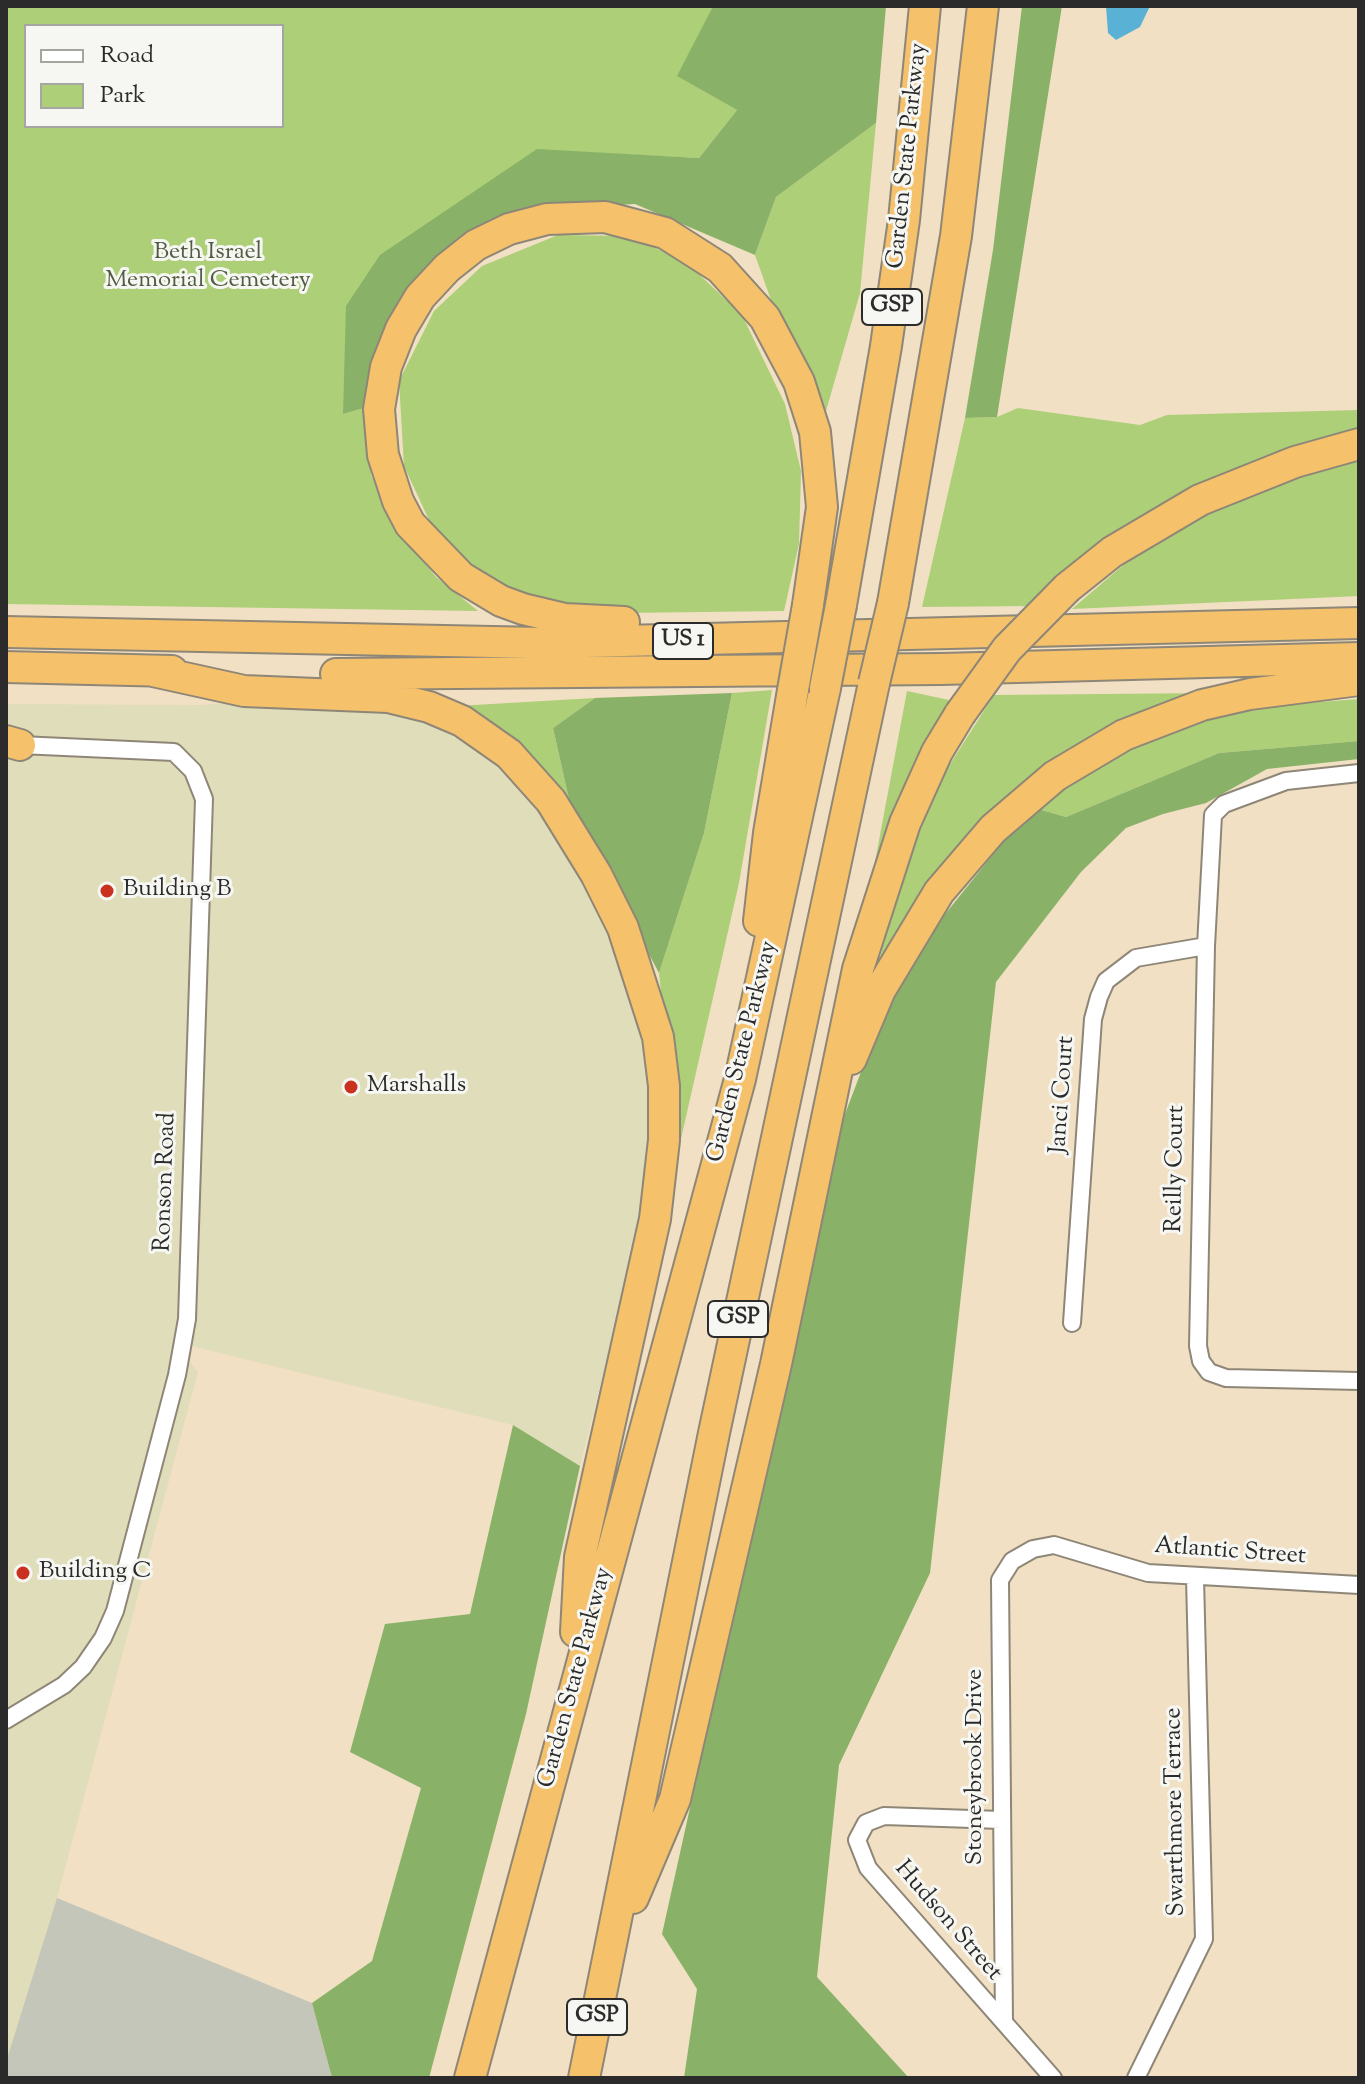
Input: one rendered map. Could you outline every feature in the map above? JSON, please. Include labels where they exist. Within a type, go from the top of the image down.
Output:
[{"type":"highway","name":"Garden State Parkway","points":[[470,2078],[740,1079],[841,605],[893,299],[925,6]]},
{"type":"highway","name":"Garden State Parkway","points":[[584,2078],[727,1371],[893,603],[956,236],[983,6]]},
{"type":"highway","points":[[740,1079],[769,833],[822,507],[815,432],[799,382],[778,338],[751,300],[720,268],[684,243],[645,226],[605,217],[566,216],[509,229],[476,245],[447,268],[420,297],[401,329],[386,367],[379,432],[398,501],[410,524],[441,560],[501,601],[545,615],[589,622],[681,623],[781,640]]},
{"type":"highway","points":[[610,1956],[675,1799],[776,1364],[831,1105],[845,1020],[891,864],[937,752],[1007,649],[1067,588],[1112,552],[1200,500],[1295,462],[1359,444]]},
{"type":"highway","name":"US 1","points":[[6,632],[389,641],[781,640],[1353,623]]},
{"type":"highway","name":"US 1","points":[[6,667],[555,674],[1359,658]]},
{"type":"highway","points":[[153,671],[244,691],[388,697],[429,707],[462,721],[509,754],[551,801],[596,874],[627,938],[658,1037],[664,1086],[664,1140],[652,1234],[580,1557],[573,1694]]},
{"type":"highway","points":[[831,1105],[880,990],[919,921],[967,858],[1023,801],[1086,755],[1159,719],[1250,694],[1359,680]]},
{"type":"street","name":"Ronson Road","points":[[6,1720],[64,1685],[83,1667],[103,1638],[115,1611],[177,1375],[187,1319],[204,799],[193,771],[174,752],[11,744]]},
{"type":"street","name":"Reilly Court","points":[[1359,773],[1286,781],[1224,804],[1213,815],[1206,946],[1198,1346],[1201,1361],[1209,1372],[1226,1378],[1359,1381]]},
{"type":"street","name":"Janci Court","points":[[1072,1323],[1093,1019],[1099,997],[1106,981],[1136,958],[1206,946]]},
{"type":"street","name":"Atlantic Street","points":[[1054,1545],[1148,1573],[1359,1585]]},
{"type":"street","name":"Stoneybrook Drive","points":[[1004,2022],[1000,1580],[1012,1561],[1033,1549],[1054,1545]]},
{"type":"street","name":"Swarthmore Terrace","points":[[1136,2078],[1204,1939],[1195,1578]]},
{"type":"street","name":"Hudson Street","points":[[1001,1820],[884,1816],[866,1823],[857,1840],[868,1868],[1053,2078]]},
{"type":"shaded area","points":[[300,699],[403,709],[479,745],[525,779],[607,920],[653,1067],[651,1183],[580,1466],[513,1425],[175,1342],[198,1372],[57,1898],[6,2062],[6,704],[198,705]]},
{"type":"shaded area","points":[[57,1898],[312,2003],[332,2078],[6,2078],[6,2062]]},
{"type":"green space","name":"Beth Israel Memorial Cemetery","points":[[6,6],[713,6],[678,76],[737,110],[699,158],[537,150],[343,414],[371,406],[371,475],[392,521],[436,577],[478,611],[6,604]]},
{"type":"green space","points":[[713,6],[886,6],[876,123],[776,197],[755,255],[635,204],[509,212],[423,273],[371,406],[343,414],[346,306],[380,255],[537,149],[699,158],[737,110],[677,76]]},
{"type":"green space","points":[[1022,6],[1062,6],[997,417],[965,418],[993,250]]},
{"type":"green space","points":[[876,123],[860,293],[826,411],[777,317],[755,255],[776,197]]},
{"type":"green space","points":[[558,235],[628,236],[685,261],[742,315],[785,404],[801,471],[799,544],[784,611],[622,613],[503,592],[436,535],[404,466],[399,381],[434,311],[482,266]]},
{"type":"green space","points":[[1018,408],[1140,425],[1167,415],[1359,410],[1359,433],[1238,472],[1034,606],[922,607],[965,418],[997,417]]},
{"type":"green space","points":[[1359,456],[1359,596],[1072,609],[1156,537],[1243,497]]},
{"type":"green space","points":[[772,690],[739,883],[678,1152],[659,973],[704,833],[732,693]]},
{"type":"green space","points":[[907,691],[949,700],[874,867]]},
{"type":"green space","points":[[732,693],[704,833],[659,973],[571,808],[553,728],[595,698]]},
{"type":"green space","points":[[1212,693],[1104,734],[875,975],[900,885],[933,791],[994,695]]},
{"type":"green space","points":[[595,698],[553,728],[571,808],[457,706]]},
{"type":"green space","points":[[1359,699],[1359,741],[1219,753],[1066,817],[1031,807],[1111,753],[1204,720],[1267,706]]},
{"type":"green space","points":[[1359,741],[1359,759],[1267,769],[1206,803],[1126,828],[1081,872],[996,982],[930,1573],[839,1765],[817,1977],[909,2078],[684,2078],[697,1989],[662,1934],[842,1122],[886,1006],[930,933],[1031,807],[1066,817],[1219,753]]},
{"type":"green space","points":[[513,1425],[580,1466],[526,1714],[429,2078],[332,2078],[312,2003],[372,1961],[421,1788],[350,1752],[385,1624],[470,1614]]},
{"type":"water","points":[[1106,6],[1150,6],[1140,27],[1116,40],[1108,33]]},
{"type":"place","name":"Building B","points":[[107,891]]},
{"type":"place","name":"Marshalls","points":[[351,1087]]},
{"type":"place","name":"Building C","points":[[23,1573]]}]
